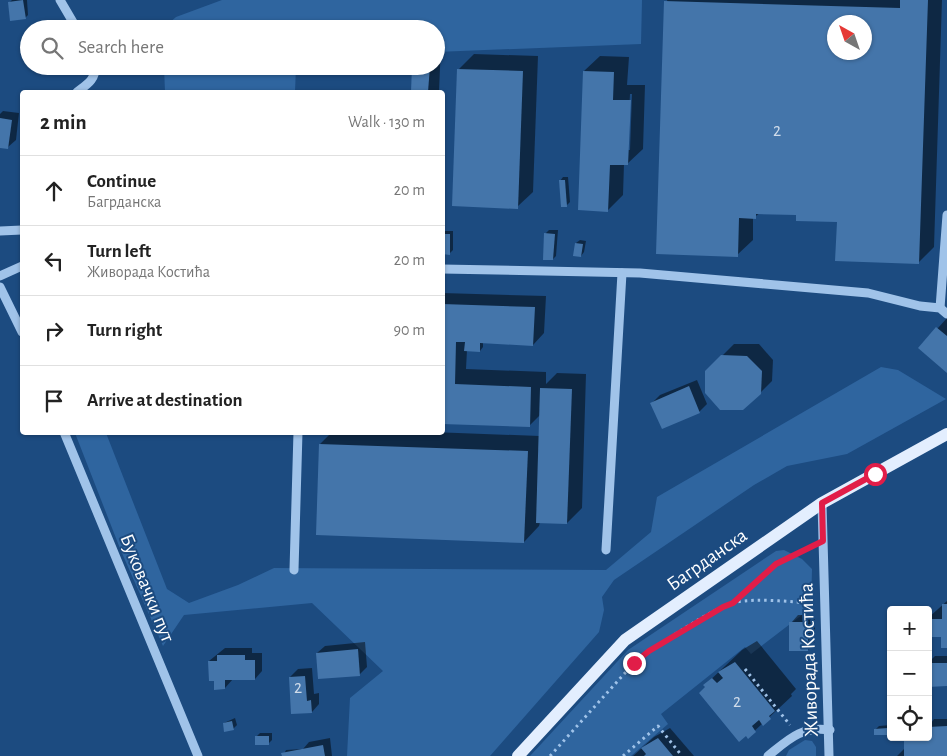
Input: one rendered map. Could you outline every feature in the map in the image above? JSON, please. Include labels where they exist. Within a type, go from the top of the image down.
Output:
[{"type":"main road","name":"Багрданска","points":[[518,756],[625,640],[822,503],[947,434]]},
{"type":"street","points":[[60,0],[71,20]]},
{"type":"street","points":[[79,90],[90,82],[94,75]]},
{"type":"street","points":[[445,269],[622,272],[868,293],[943,311],[947,215]]},
{"type":"street","points":[[0,231],[20,230]]},
{"type":"street","points":[[0,276],[20,267]]},
{"type":"street","points":[[606,550],[622,272]]},
{"type":"street","points":[[0,287],[20,328]]},
{"type":"street","name":"Буковачки пут","points":[[65,435],[198,756]]},
{"type":"street","points":[[294,570],[298,435]]},
{"type":"street","name":"Живорада Костића","points":[[822,503],[830,756]]},
{"type":"street","points":[[768,756],[797,734],[814,728],[830,730]]},
{"type":"path","points":[[550,756],[634,663],[657,646],[733,603],[776,564],[823,541]]},
{"type":"path","points":[[733,603],[825,603]]},
{"type":"path","points":[[745,669],[797,734]]},
{"type":"path","points":[[622,756],[658,726],[682,756]]},
{"type":"shaded area","points":[[222,0],[642,0],[641,44],[445,52],[445,20],[172,20]]},
{"type":"shaded area","points":[[164,75],[296,75],[295,90],[165,90]]},
{"type":"shaded area","points":[[881,367],[898,370],[946,399],[847,454],[787,466],[754,485],[614,580],[602,597],[604,610],[599,632],[490,756],[347,756],[350,698],[383,671],[312,603],[184,615],[163,646],[121,551],[76,435],[107,435],[167,589],[189,603],[238,585],[274,568],[606,570],[651,532],[657,497]]},
{"type":"shaded area","points":[[784,550],[802,559],[812,569],[811,608],[751,654],[745,647],[661,714],[668,724],[631,756],[530,756],[628,650],[776,551]]},
{"type":"shaded area","points":[[805,740],[812,741],[816,747],[816,756],[786,756],[789,750]]},
{"type":"building","points":[[23,0],[26,19],[10,21],[8,2]]},
{"type":"building","points":[[900,0],[928,0],[919,264],[835,261],[837,222],[796,221],[796,215],[756,214],[756,219],[739,218],[738,257],[656,254],[664,1],[900,8]]},
{"type":"building","points":[[457,69],[523,71],[518,209],[452,206]]},
{"type":"building","points":[[583,71],[614,72],[613,100],[631,100],[628,165],[610,165],[608,212],[578,210]]},
{"type":"building","points":[[412,75],[429,75],[428,90],[411,90]]},
{"type":"building","points":[[0,118],[12,120],[8,149],[0,148]]},
{"type":"building","points":[[559,180],[565,180],[567,207],[561,207]]},
{"type":"building","points":[[544,233],[555,234],[553,260],[543,260]]},
{"type":"building","points":[[445,234],[450,234],[450,255],[445,254]]},
{"type":"building","points":[[575,243],[583,244],[581,257],[573,256]]},
{"type":"building","points":[[445,304],[535,307],[533,346],[480,343],[480,352],[464,351],[465,342],[456,342],[455,384],[531,387],[530,427],[445,424]]},
{"type":"building","points":[[936,327],[947,336],[947,373],[918,348]]},
{"type":"building","points":[[721,355],[747,356],[762,371],[761,394],[743,410],[720,410],[705,393],[705,371]]},
{"type":"building","points":[[689,386],[700,413],[662,429],[650,403]]},
{"type":"building","points":[[540,388],[572,389],[567,524],[536,523]]},
{"type":"building","points":[[319,444],[528,451],[524,543],[316,535]]},
{"type":"building","points":[[942,604],[947,604],[947,648],[941,648],[941,637],[932,637],[932,619],[942,619]]},
{"type":"building","points":[[789,622],[808,622],[808,651],[789,651]]},
{"type":"building","points":[[358,649],[360,676],[318,679],[316,653]]},
{"type":"building","points":[[217,655],[245,655],[245,660],[255,660],[255,680],[225,680],[225,689],[214,690],[214,681],[209,681],[208,661],[217,661]]},
{"type":"building","points":[[735,662],[775,711],[769,716],[771,719],[763,726],[759,720],[752,726],[756,732],[748,739],[746,736],[739,742],[699,693],[705,687],[703,685],[712,678],[717,683],[723,678],[718,672]]},
{"type":"building","points":[[932,663],[947,663],[947,686],[932,687]]},
{"type":"building","points":[[305,676],[307,701],[311,700],[312,713],[291,714],[289,677]]},
{"type":"building","points":[[232,721],[234,730],[224,732],[223,723]]},
{"type":"building","points":[[947,726],[947,756],[904,756],[904,741],[932,741],[932,727]]},
{"type":"building","points":[[887,728],[887,735],[874,735],[874,729]]},
{"type":"building","points":[[255,736],[269,736],[269,745],[255,745]]},
{"type":"building","points":[[658,738],[673,756],[644,756],[646,754],[641,748]]},
{"type":"building","points":[[323,745],[325,756],[282,756],[281,753]]},
{"type":"route","points":[[634,663],[649,651],[733,603],[776,564],[823,541],[822,503],[875,474]]}]
